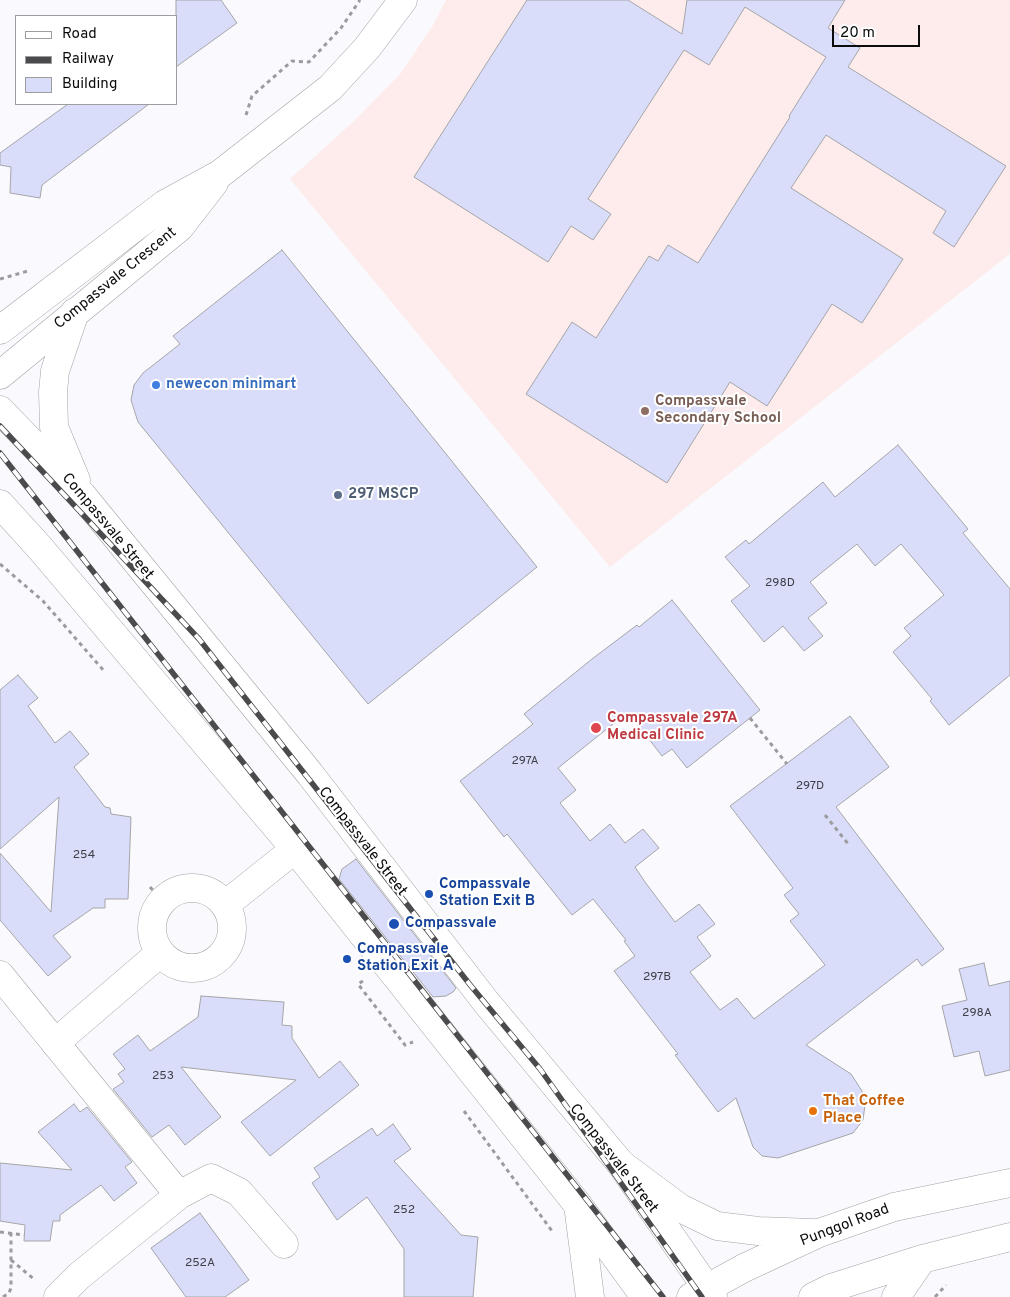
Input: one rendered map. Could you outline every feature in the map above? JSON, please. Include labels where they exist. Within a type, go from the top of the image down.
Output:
[{"type":"street","name":"Compassvale Crescent","points":[[0,330],[165,204],[220,174],[330,88],[366,48],[403,0]]},
{"type":"street","name":"Compassvale Crescent","points":[[0,375],[180,227],[220,174]]},
{"type":"street","points":[[0,303],[35,302]]},
{"type":"street","points":[[75,312],[55,371],[54,427],[82,496]]},
{"type":"street","name":"Compassvale Street","points":[[0,410],[82,496],[310,774],[486,1002],[621,1164],[692,1264],[703,1294]]},
{"type":"street","points":[[0,504],[40,548],[295,850],[578,1205],[645,1297]]},
{"type":"street","points":[[0,527],[40,548]]},
{"type":"street","points":[[224,905],[295,850]]},
{"type":"street","points":[[187,888],[201,889],[214,895],[224,905],[231,919],[231,935],[226,949],[216,960],[202,967],[187,968],[172,963],[160,953],[154,941],[152,926],[156,894],[187,888]]},
{"type":"street","points":[[55,1043],[160,953]]},
{"type":"street","points":[[0,975],[179,1195]]},
{"type":"street","points":[[621,1164],[680,1208],[717,1226],[758,1231],[819,1233]]},
{"type":"street","points":[[58,1297],[79,1276],[179,1195],[211,1178],[239,1192],[284,1244]]},
{"type":"street","name":"Punggol Road","points":[[703,1294],[819,1233],[894,1207],[1010,1183]]},
{"type":"street","points":[[578,1205],[590,1297]]},
{"type":"street","points":[[813,1297],[831,1288],[922,1259],[1010,1237]]},
{"type":"street","points":[[896,1297],[922,1259]]},
{"type":"path","points":[[239,120],[247,114],[252,96],[292,61],[309,62],[341,28],[360,0]]},
{"type":"path","points":[[0,279],[32,270]]},
{"type":"path","points":[[750,718],[786,764]]},
{"type":"path","points":[[825,815],[849,845]]},
{"type":"path","points":[[417,1038],[412,1042],[418,1050]]},
{"type":"path","points":[[459,1105],[553,1233]]},
{"type":"path","points":[[0,1232],[24,1235]]},
{"type":"path","points":[[3,1297],[9,1293],[11,1288],[11,1233]]},
{"type":"path","points":[[935,1297],[945,1285],[954,1282]]},
{"type":"shaded area","name":"Compassvale Secondary School","points":[[446,0],[1010,0],[1010,254],[610,567],[290,179],[353,122],[401,73],[433,25]]},
{"type":"building","points":[[176,0],[221,0],[237,23],[178,66],[178,15],[176,15]]},
{"type":"building","points":[[527,0],[628,0],[682,34],[687,0],[845,0],[828,28],[860,48],[848,67],[1006,166],[954,247],[933,233],[946,211],[826,135],[791,188],[903,259],[862,323],[832,304],[767,406],[730,382],[667,483],[526,394],[572,322],[596,338],[649,256],[658,261],[668,245],[698,263],[826,57],[745,7],[709,65],[684,50],[588,199],[611,214],[593,240],[571,226],[548,262],[414,177]]},
{"type":"building","points":[[67,105],[148,105],[42,185],[40,198],[10,193],[11,167],[0,165],[0,153]]},
{"type":"building","name":"297 MSCP","points":[[282,250],[537,567],[368,704],[138,422],[131,400],[134,385],[143,373],[180,344],[173,336]]},
{"type":"building","points":[[898,445],[968,529],[963,533],[1010,589],[1010,675],[949,725],[930,701],[932,699],[893,652],[911,636],[904,628],[944,595],[901,544],[875,566],[857,544],[810,582],[827,603],[808,618],[823,636],[804,651],[783,626],[764,642],[731,601],[750,586],[725,557],[746,540],[749,544],[823,482],[835,497]]},
{"type":"building","points":[[672,600],[760,710],[687,768],[672,749],[662,756],[628,712],[558,768],[576,790],[560,803],[590,841],[610,824],[625,843],[643,829],[659,848],[635,867],[675,922],[699,904],[715,924],[697,937],[711,956],[690,972],[720,1010],[737,998],[754,1019],[825,965],[790,921],[799,914],[784,895],[793,888],[730,806],[850,716],[889,767],[836,807],[944,949],[922,966],[917,959],[806,1045],[851,1074],[862,1091],[865,1105],[863,1120],[853,1133],[778,1158],[762,1156],[753,1147],[736,1098],[718,1112],[675,1055],[678,1054],[614,971],[635,956],[624,941],[626,940],[593,899],[572,915],[507,834],[504,837],[460,781],[533,724],[524,714],[592,659],[637,625],[639,627]]},
{"type":"building","points":[[18,675],[38,698],[28,706],[55,743],[70,731],[89,754],[74,767],[105,807],[110,808],[111,814],[131,817],[128,899],[105,899],[105,908],[93,908],[53,936],[71,957],[48,976],[0,920],[0,853],[51,912],[59,797],[0,849],[0,690]]},
{"type":"building","points":[[356,859],[456,988],[453,992],[446,996],[433,997],[339,879],[342,869]]},
{"type":"building","points":[[984,963],[989,986],[1010,981],[1010,1070],[985,1076],[979,1051],[954,1057],[942,1006],[967,1000],[959,969]]},
{"type":"building","points":[[201,996],[284,1002],[282,1025],[292,1026],[292,1038],[319,1078],[340,1061],[359,1085],[270,1156],[241,1122],[296,1080],[181,1067],[221,1117],[185,1145],[169,1125],[152,1137],[113,1089],[124,1082],[118,1074],[125,1069],[113,1054],[138,1035],[150,1051],[198,1017]]},
{"type":"building","points":[[74,1104],[80,1112],[87,1107],[132,1162],[125,1167],[137,1183],[114,1201],[101,1185],[60,1215],[60,1221],[53,1221],[50,1241],[24,1241],[25,1225],[0,1221],[0,1163],[72,1170],[38,1132]]},
{"type":"building","points":[[393,1124],[411,1149],[394,1161],[461,1235],[478,1237],[473,1297],[404,1297],[404,1249],[367,1197],[337,1220],[312,1183],[320,1177],[314,1168],[372,1128],[377,1136]]},
{"type":"building","points":[[200,1213],[249,1280],[225,1297],[186,1297],[151,1248]]},
{"type":"railway","points":[[0,426],[199,639],[471,986],[540,1069],[702,1297]]},
{"type":"railway","points":[[0,453],[663,1297]]},
{"type":"place","name":"newecon minimart","points":[[156,385]]},
{"type":"place","name":"Compassvale Secondary School","points":[[645,411]]},
{"type":"place","name":"297 MSCP","points":[[338,495]]},
{"type":"place","name":"Compassvale 297A Medical Clinic","points":[[596,728]]},
{"type":"place","name":"Compassvale Station Exit B","points":[[429,894]]},
{"type":"place","name":"Compassvale","points":[[394,924]]},
{"type":"place","name":"Compassvale Station Exit A","points":[[347,959]]},
{"type":"place","name":"That Coffee Place","points":[[813,1111]]}]
